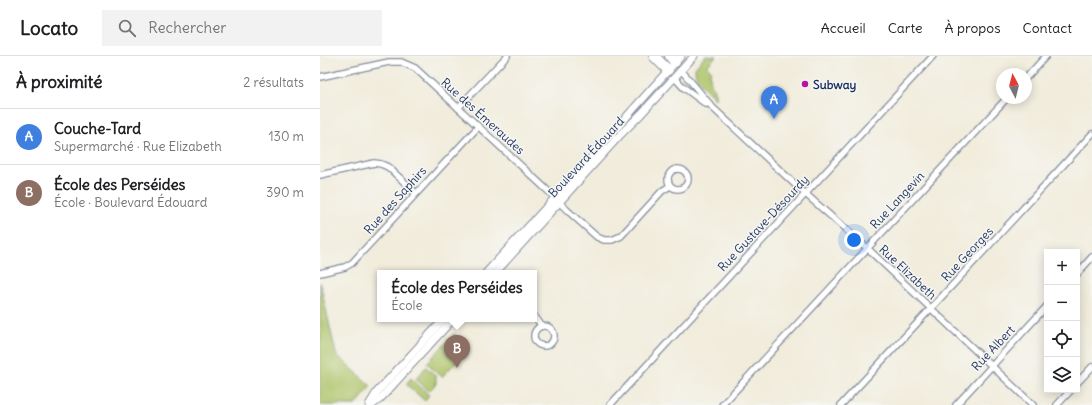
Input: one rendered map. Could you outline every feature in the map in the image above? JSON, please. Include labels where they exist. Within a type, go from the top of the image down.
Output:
[{"type":"highway","points":[[654,56],[671,74]]},
{"type":"street","points":[[458,108],[507,56]]},
{"type":"street","name":"Boulevard Édouard","points":[[498,270],[557,200],[671,74],[677,61],[694,56]]},
{"type":"street","name":"Rue Gustave-Désourdy","points":[[610,405],[933,56]]},
{"type":"street","points":[[1032,71],[1046,56]]},
{"type":"street","name":"Rue Elizabeth","points":[[677,61],[713,108]]},
{"type":"street","name":"Rue des Émeraudes","points":[[320,76],[389,62],[401,62],[406,64],[418,71],[597,237],[604,240],[612,240],[621,236],[662,191],[670,186]]},
{"type":"street","name":"Rue Elizabeth","points":[[671,74],[682,87],[713,108],[805,194],[867,248],[1033,405]]},
{"type":"street","name":"Rue Langevin","points":[[722,405],[1001,104]]},
{"type":"street","name":"Rue des Saphirs","points":[[320,272],[345,267],[352,263],[478,127]]},
{"type":"street","name":"Rue Georges","points":[[841,405],[1092,134]]},
{"type":"street","points":[[320,175],[374,163],[381,164],[388,167],[416,193]]},
{"type":"street","name":"Boulevard Édouard","points":[[489,270],[557,200]]},
{"type":"street","points":[[1080,271],[1092,258]]},
{"type":"street","name":"Rue Albert","points":[[956,405],[1044,309]]},
{"type":"street","points":[[537,320],[542,326]]},
{"type":"street","points":[[372,404],[377,392],[441,322]]},
{"type":"street","points":[[372,404],[380,399],[450,322]]},
{"type":"street","points":[[1080,381],[1092,367]]},
{"type":"street","points":[[1057,405],[1068,393]]},
{"type":"green space","points":[[705,56],[716,56],[707,66],[711,70],[710,79],[715,92],[715,99],[699,81],[695,72],[695,68]]},
{"type":"green space","points":[[320,282],[336,354],[371,386],[356,405],[320,405]]},
{"type":"green space","points":[[454,334],[469,348],[442,377],[427,363]]},
{"type":"green space","points":[[426,367],[436,376],[436,384],[429,391],[416,379]]},
{"type":"green space","points":[[411,378],[429,395],[425,401],[406,384]]},
{"type":"place","name":"Subway","points":[[805,84]]},
{"type":"place","name":"Couche-Tard","points":[[774,119]]},
{"type":"place","name":"École des Perséides","points":[[457,368]]}]
